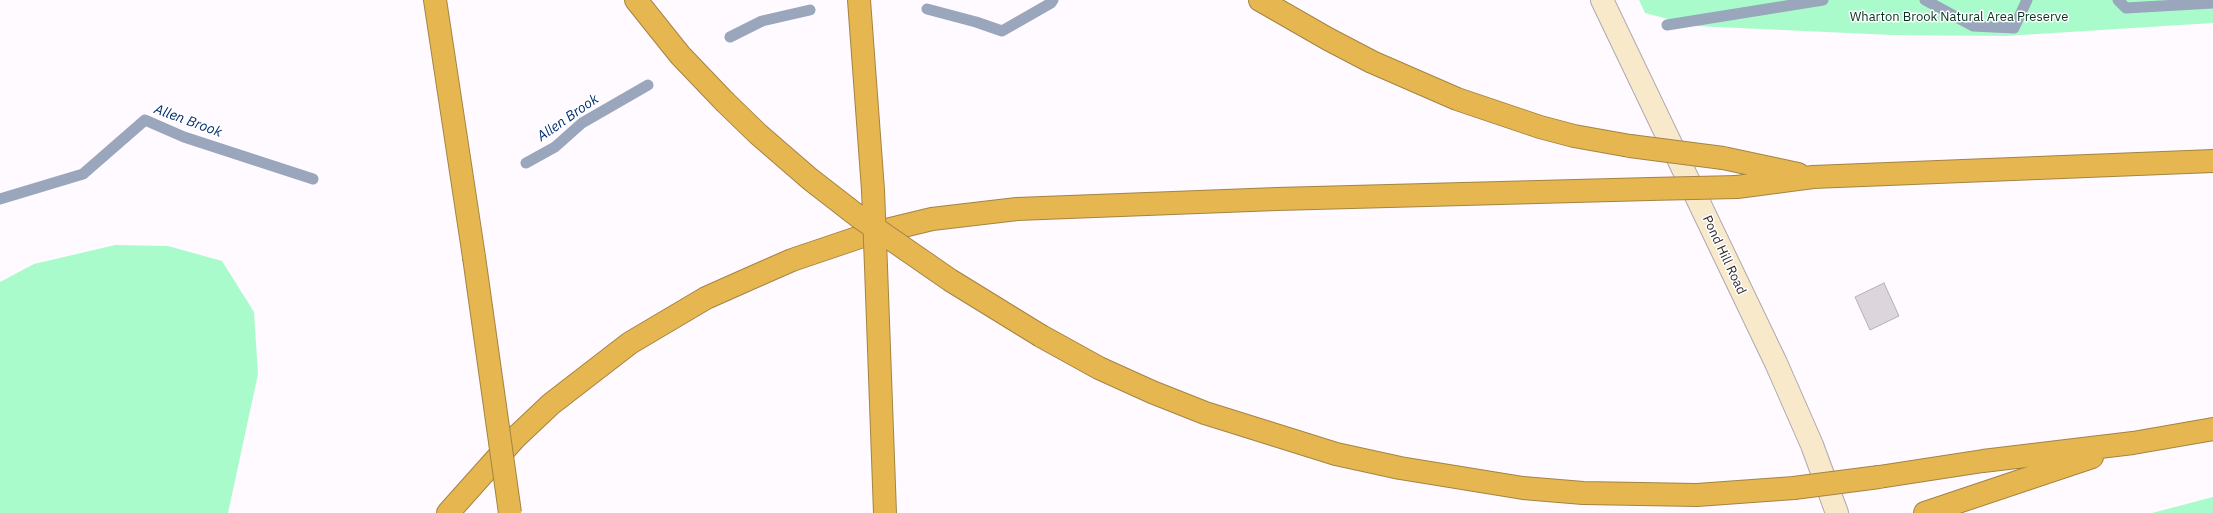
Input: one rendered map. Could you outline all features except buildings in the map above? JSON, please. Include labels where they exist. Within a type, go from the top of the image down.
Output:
[{"type":"highway","points":[[435,0],[474,257],[510,513]]},
{"type":"highway","points":[[636,0],[680,55],[758,134],[810,179],[859,217],[950,280],[1040,336],[1099,368],[1204,413],[1321,449],[1400,468],[1523,488],[1591,493],[1697,495],[1794,488],[1983,461],[2133,443],[2213,429]]},
{"type":"highway","points":[[859,0],[876,268],[885,513]]},
{"type":"highway","points":[[1260,0],[1322,36],[1372,62],[1457,99],[1540,127],[1574,136],[1630,146],[1723,158],[1813,177]]},
{"type":"highway","points":[[448,513],[515,438],[551,404],[630,343],[706,298],[798,258],[866,235],[932,219],[1017,209],[1269,199],[1737,187],[1813,177],[2213,162]]},
{"type":"highway","points":[[1925,513],[2133,443]]},
{"type":"main road","name":"Pond Hill Road","points":[[1602,0],[1776,364],[1812,445],[1837,513]]},
{"type":"green space","name":"Wharton Brook Natural Area Preserve","points":[[1639,0],[2213,0],[2213,23],[2006,36],[1892,35],[1695,26],[1645,13]]},
{"type":"green space","points":[[115,245],[168,246],[222,261],[254,312],[258,374],[228,513],[0,513],[0,282],[34,264]]},
{"type":"green space","points":[[2213,497],[2213,513],[2152,513]]},
{"type":"waterway","name":"Allen Brook","points":[[927,9],[976,22],[1002,31],[1051,3],[1053,0]]},
{"type":"waterway","name":"Allen Brook","points":[[1667,25],[1823,0]]},
{"type":"waterway","name":"Allen Brook","points":[[1925,0],[1973,26],[2014,28],[2027,0]]},
{"type":"waterway","name":"Allen Brook","points":[[2118,0],[2126,8],[2213,3]]},
{"type":"waterway","name":"Allen Brook","points":[[730,37],[762,21],[810,10]]},
{"type":"waterway","name":"Allen Brook","points":[[526,163],[555,147],[582,123],[648,85]]},
{"type":"waterway","name":"Allen Brook","points":[[0,199],[83,174],[145,120],[184,137],[313,179]]}]
